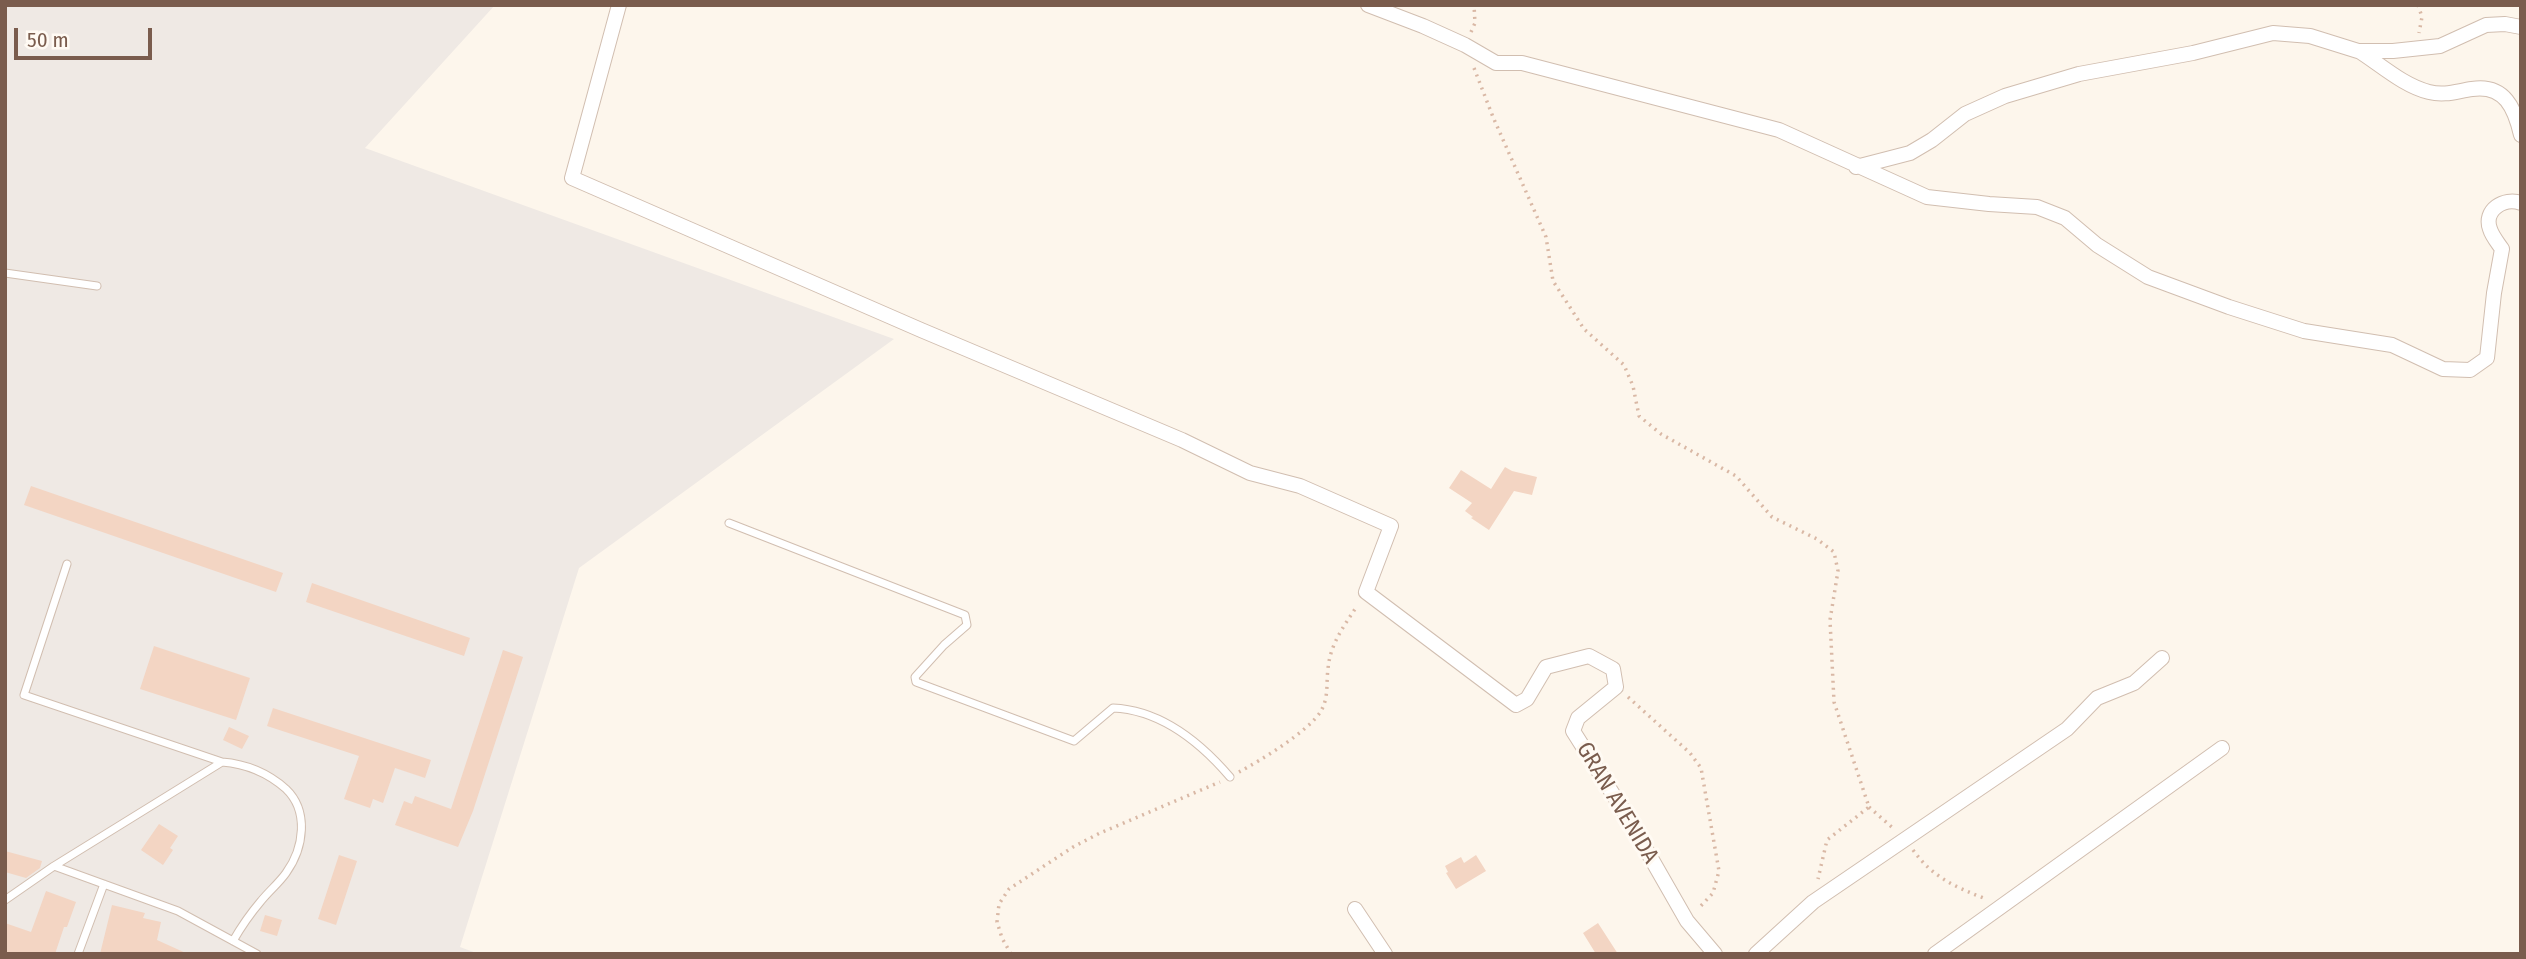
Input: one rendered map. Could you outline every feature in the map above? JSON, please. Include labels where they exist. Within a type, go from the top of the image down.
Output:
[{"type":"street","points":[[619,5],[572,178],[1182,440],[1250,473],[1300,486],[1391,526],[1366,592],[1516,705],[1527,699],[1546,667],[1589,656],[1613,670],[1616,687]]},
{"type":"street","points":[[1368,5],[1465,45],[1496,63],[1521,63],[1779,130],[1927,197],[2037,207],[2065,218],[2097,245],[2148,277],[2304,331],[2392,345],[2443,369],[2470,370],[2487,358],[2502,249],[2490,231],[2490,216],[2499,204],[2514,201],[2521,203]]},
{"type":"street","points":[[2358,51],[2416,50],[2440,46],[2486,25],[2521,27]]},
{"type":"street","points":[[1856,167],[1910,153],[1932,140],[1965,114],[2005,96],[2080,74],[2193,53],[2273,33],[2310,36],[2358,51],[2409,84],[2430,92],[2459,93],[2475,88],[2493,91],[2508,101],[2521,135]]},
{"type":"street","points":[[1756,954],[1813,902],[2067,729],[2097,698],[2134,683],[2162,658]]},
{"type":"street","name":"GRAN AVENIDA","points":[[1616,687],[1578,718],[1573,731],[1628,818],[1687,921],[1715,954]]},
{"type":"street","points":[[1935,954],[2222,748]]},
{"type":"street","points":[[1355,909],[1385,954]]},
{"type":"lane","points":[[5,273],[97,286]]},
{"type":"lane","points":[[729,523],[965,615],[967,625],[922,669],[915,677],[916,682],[1074,741],[1113,708],[1126,708],[1177,728],[1209,752],[1230,776]]},
{"type":"lane","points":[[67,564],[24,695],[222,762],[251,768],[278,782],[299,805],[302,826],[298,849],[287,872],[249,916],[233,941]]},
{"type":"lane","points":[[5,900],[54,866],[222,762]]},
{"type":"lane","points":[[54,866],[177,911],[257,954]]},
{"type":"lane","points":[[78,954],[104,884]]},
{"type":"path","points":[[1475,5],[1475,23],[1465,45],[1493,117],[1546,237],[1553,281],[1584,329],[1624,365],[1633,386],[1639,416],[1661,434],[1736,476],[1772,517],[1817,538],[1834,552],[1838,571],[1829,620],[1834,702],[1870,807],[1906,840],[1920,860],[1948,884],[1987,899],[2008,901]]},
{"type":"path","points":[[2416,50],[2423,17],[2418,5]]},
{"type":"path","points":[[1011,954],[997,922],[999,904],[1009,889],[1073,847],[1100,833],[1169,806],[1230,776],[1278,748],[1321,711],[1326,697],[1328,668],[1335,640],[1366,592]]},
{"type":"path","points":[[1616,687],[1690,752],[1701,768],[1719,872],[1713,893],[1687,921]]},
{"type":"path","points":[[1813,902],[1827,840],[1870,807]]},
{"type":"shaded area","points":[[5,5],[495,5],[365,148],[894,339],[579,568],[460,947],[479,954],[5,954]]},
{"type":"building","points":[[1505,467],[1537,477],[1532,495],[1514,491],[1489,530],[1465,511],[1472,503],[1449,488],[1461,470],[1491,489]]},
{"type":"building","points":[[31,486],[283,573],[276,592],[24,505]]},
{"type":"building","points":[[312,583],[470,638],[464,656],[306,602]]},
{"type":"building","points":[[154,646],[250,678],[236,720],[140,689]]},
{"type":"building","points":[[503,650],[523,657],[473,811],[458,847],[395,825],[404,801],[412,804],[415,796],[451,809]]},
{"type":"building","points":[[273,708],[431,760],[425,778],[395,768],[383,803],[373,799],[370,808],[344,799],[359,756],[267,726]]},
{"type":"building","points":[[229,727],[249,736],[242,749],[223,740]]},
{"type":"building","points":[[159,824],[178,836],[163,865],[141,850]]},
{"type":"building","points":[[5,851],[42,861],[40,868],[26,878],[5,872]]},
{"type":"building","points":[[339,855],[357,861],[336,925],[318,919]]},
{"type":"building","points":[[1476,855],[1486,871],[1456,889],[1446,873],[1448,872],[1445,866],[1461,857],[1464,863]]},
{"type":"building","points":[[46,891],[76,902],[55,954],[5,954],[5,923],[31,932]]},
{"type":"building","points":[[112,905],[145,913],[143,918],[161,922],[157,940],[188,954],[100,954]]},
{"type":"building","points":[[265,915],[282,920],[277,936],[260,931]]},
{"type":"building","points":[[1598,923],[1618,954],[1596,954],[1583,933]]}]
